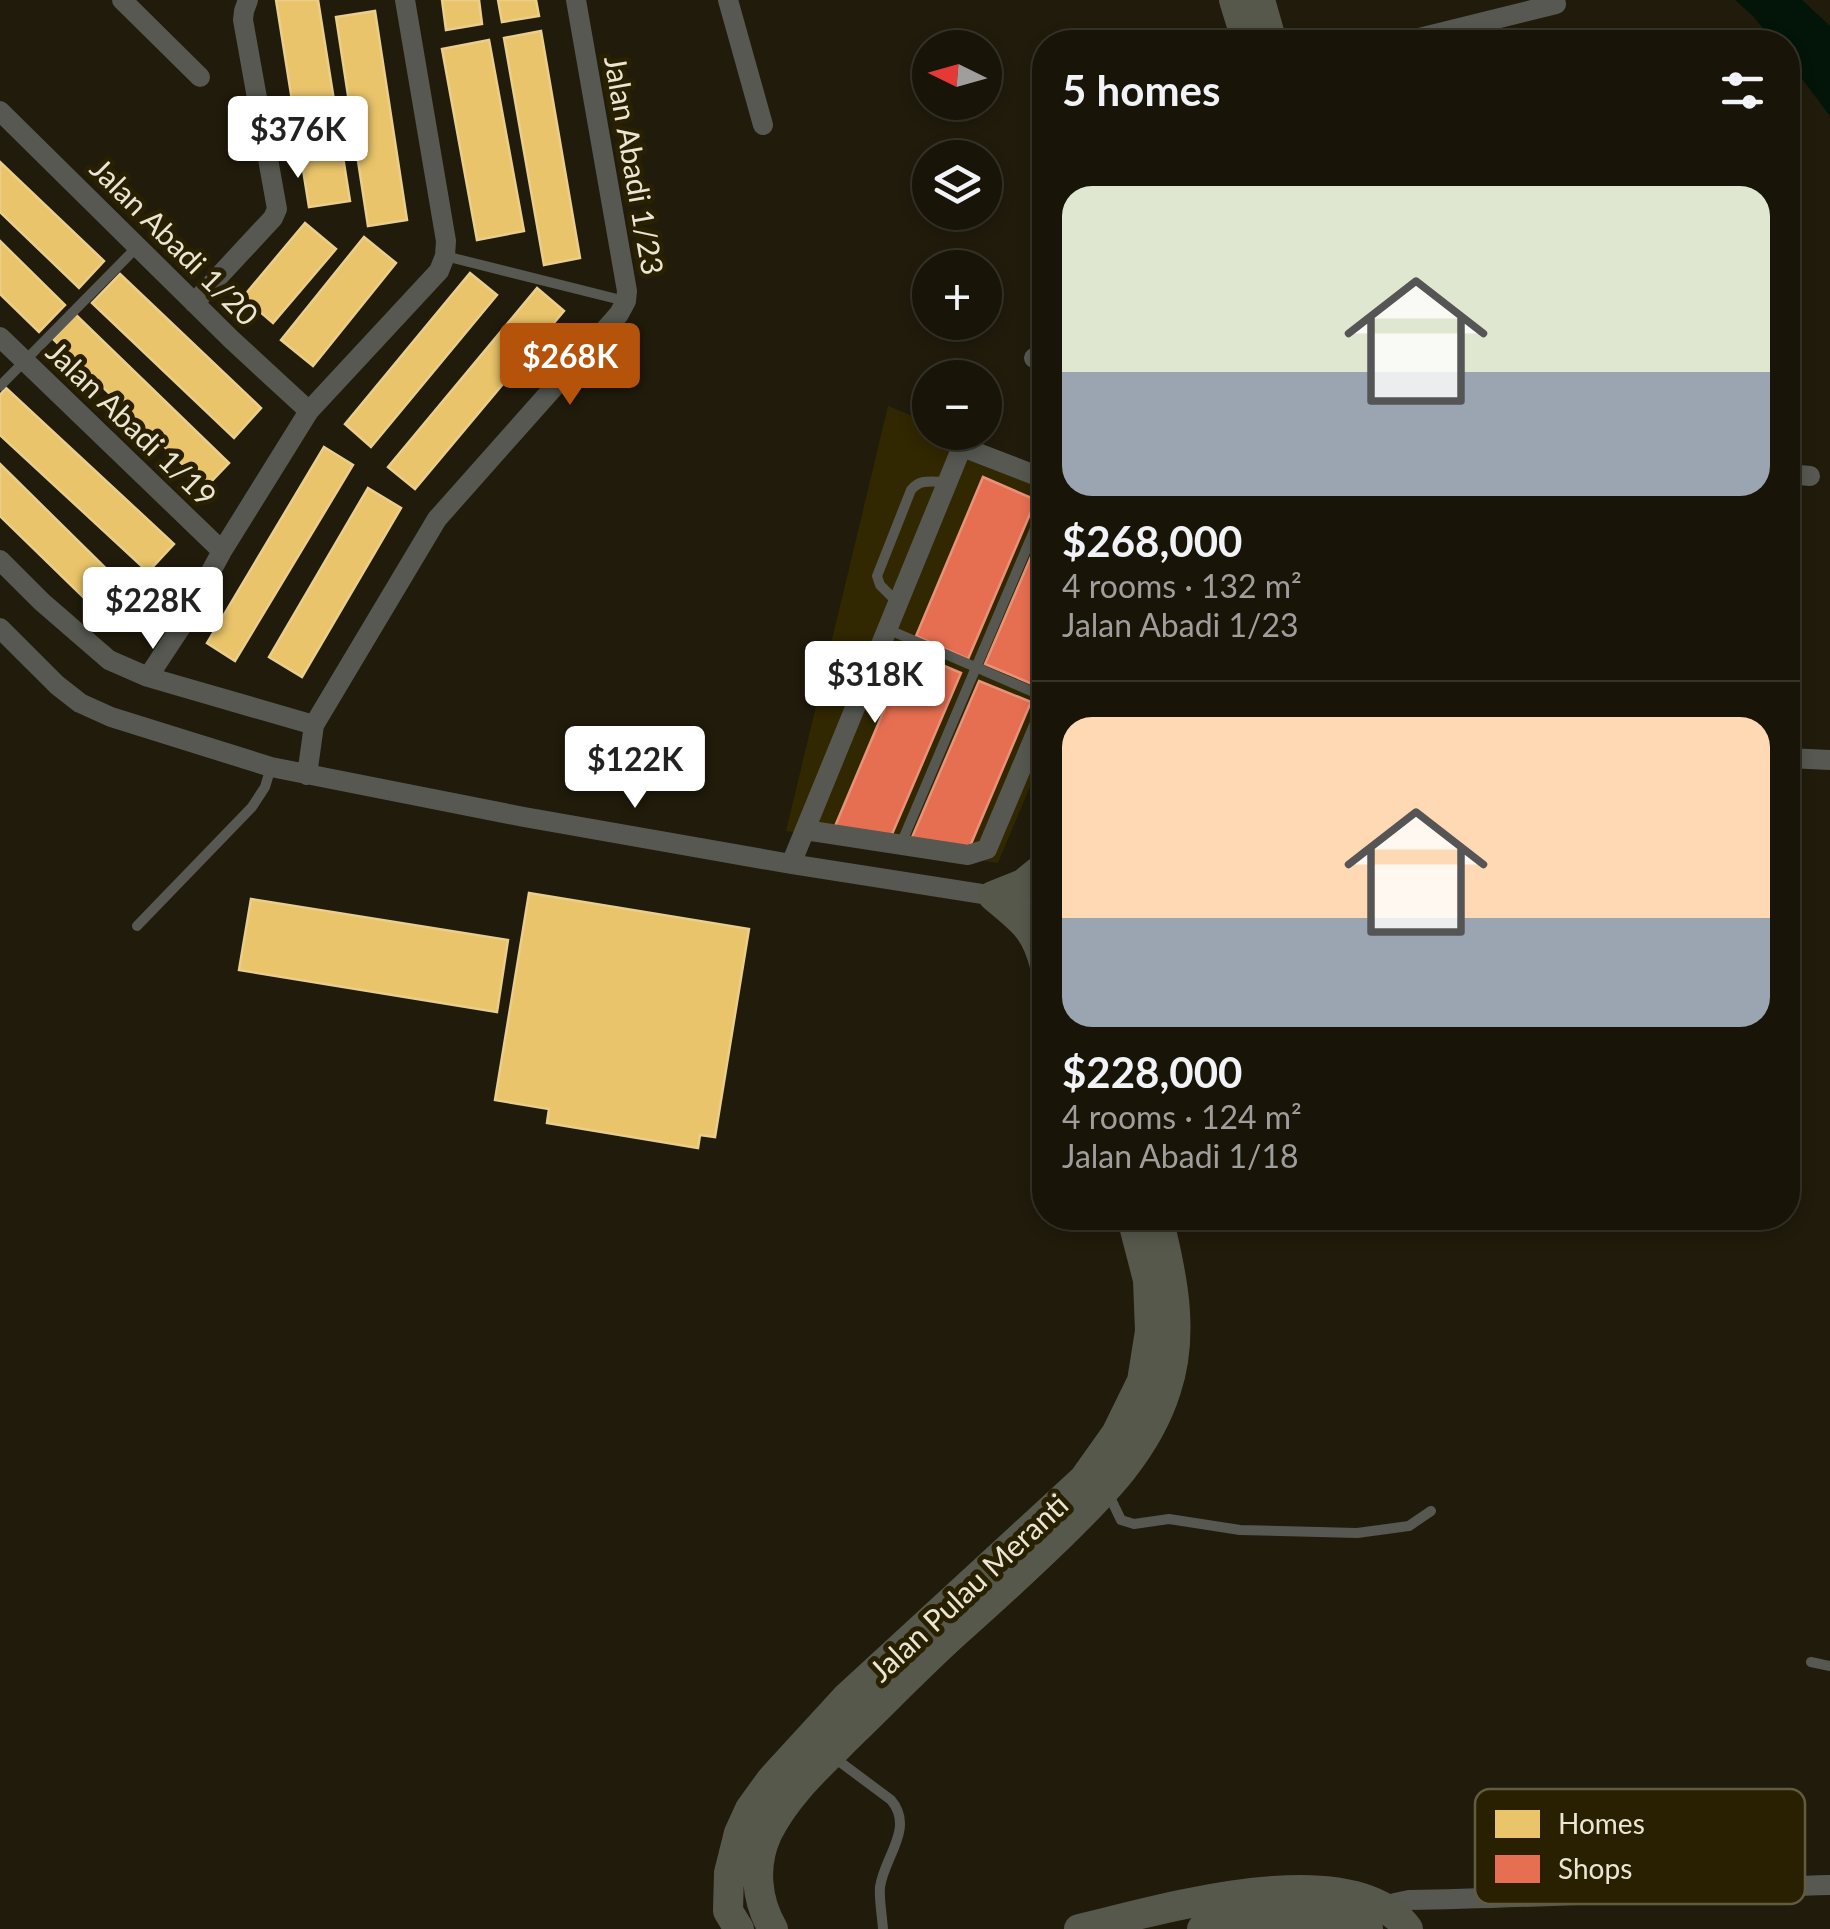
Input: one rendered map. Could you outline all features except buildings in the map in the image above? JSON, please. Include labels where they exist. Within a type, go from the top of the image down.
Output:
[{"type":"main road","points":[[1234,0],[1245,30]]},
{"type":"main road","points":[[1253,30],[1260,0]]},
{"type":"main road","points":[[1032,877],[992,896],[1032,932]]},
{"type":"main road","name":"Jalan Pulau Meranti","points":[[739,1929],[728,1912],[729,1873],[738,1833],[771,1780],[846,1698],[1084,1479],[1116,1434],[1142,1381],[1150,1330],[1148,1280],[1135,1230]]},
{"type":"main road","name":"Jalan Pulau Meranti","points":[[773,1929],[759,1897],[758,1863],[766,1836],[782,1809],[830,1755],[1107,1490],[1140,1448],[1166,1390],[1176,1333],[1171,1273],[1161,1230]]},
{"type":"main road","points":[[1078,1929],[1275,1890],[1326,1890],[1363,1898],[1387,1923]]},
{"type":"main road","points":[[1202,1929],[1275,1920],[1387,1923]]},
{"type":"street","points":[[122,0],[200,77]]},
{"type":"street","points":[[194,303],[277,209],[243,20],[248,0]]},
{"type":"street","points":[[148,677],[182,627],[222,551],[310,411],[439,271],[445,256],[446,241],[406,0]]},
{"type":"street","name":"Jalan Abadi 1/23","points":[[306,774],[314,725],[437,519],[619,314],[626,301],[576,0]]},
{"type":"street","points":[[728,0],[763,125]]},
{"type":"street","points":[[1451,30],[1556,4]]},
{"type":"street","name":"Jalan Abadi 1/20","points":[[0,111],[194,303],[310,411]]},
{"type":"street","name":"Jalan Abadi 1/19","points":[[0,338],[222,551]]},
{"type":"street","points":[[791,864],[964,449],[1032,474]]},
{"type":"street","points":[[1800,475],[1810,476]]},
{"type":"street","points":[[0,560],[109,660],[148,677],[314,725]]},
{"type":"street","points":[[0,628],[57,685],[80,702],[111,717],[271,768],[524,818],[1032,902]]},
{"type":"street","points":[[805,830],[968,854],[987,849],[1032,743]]},
{"type":"street","points":[[1800,759],[1830,760]]},
{"type":"street","points":[[1805,1887],[1830,1886]]},
{"type":"street","points":[[1387,1923],[1395,1903],[1475,1899]]},
{"type":"lane","points":[[0,386],[138,246]]},
{"type":"lane","points":[[445,256],[626,301]]},
{"type":"lane","points":[[898,603],[880,585],[878,576],[911,490],[923,482],[947,482]]},
{"type":"lane","points":[[901,844],[1032,536]]},
{"type":"lane","points":[[887,628],[1032,692]]},
{"type":"lane","points":[[137,926],[252,807],[266,787],[271,768]]},
{"type":"lane","points":[[1107,1490],[1121,1520],[1134,1524],[1169,1520],[1240,1530],[1357,1533],[1409,1526],[1431,1511]]},
{"type":"lane","points":[[1811,1662],[1830,1666]]},
{"type":"lane","points":[[830,1755],[898,1808],[900,1831],[880,1885],[882,1929]]},
{"type":"shaded area","points":[[1735,0],[1802,0],[1830,26],[1830,116],[1800,76],[1800,30],[1764,30]]},
{"type":"shaded area","points":[[888,406],[912,416],[912,450],[997,450],[1032,464],[1032,782],[998,863],[786,831]]}]
